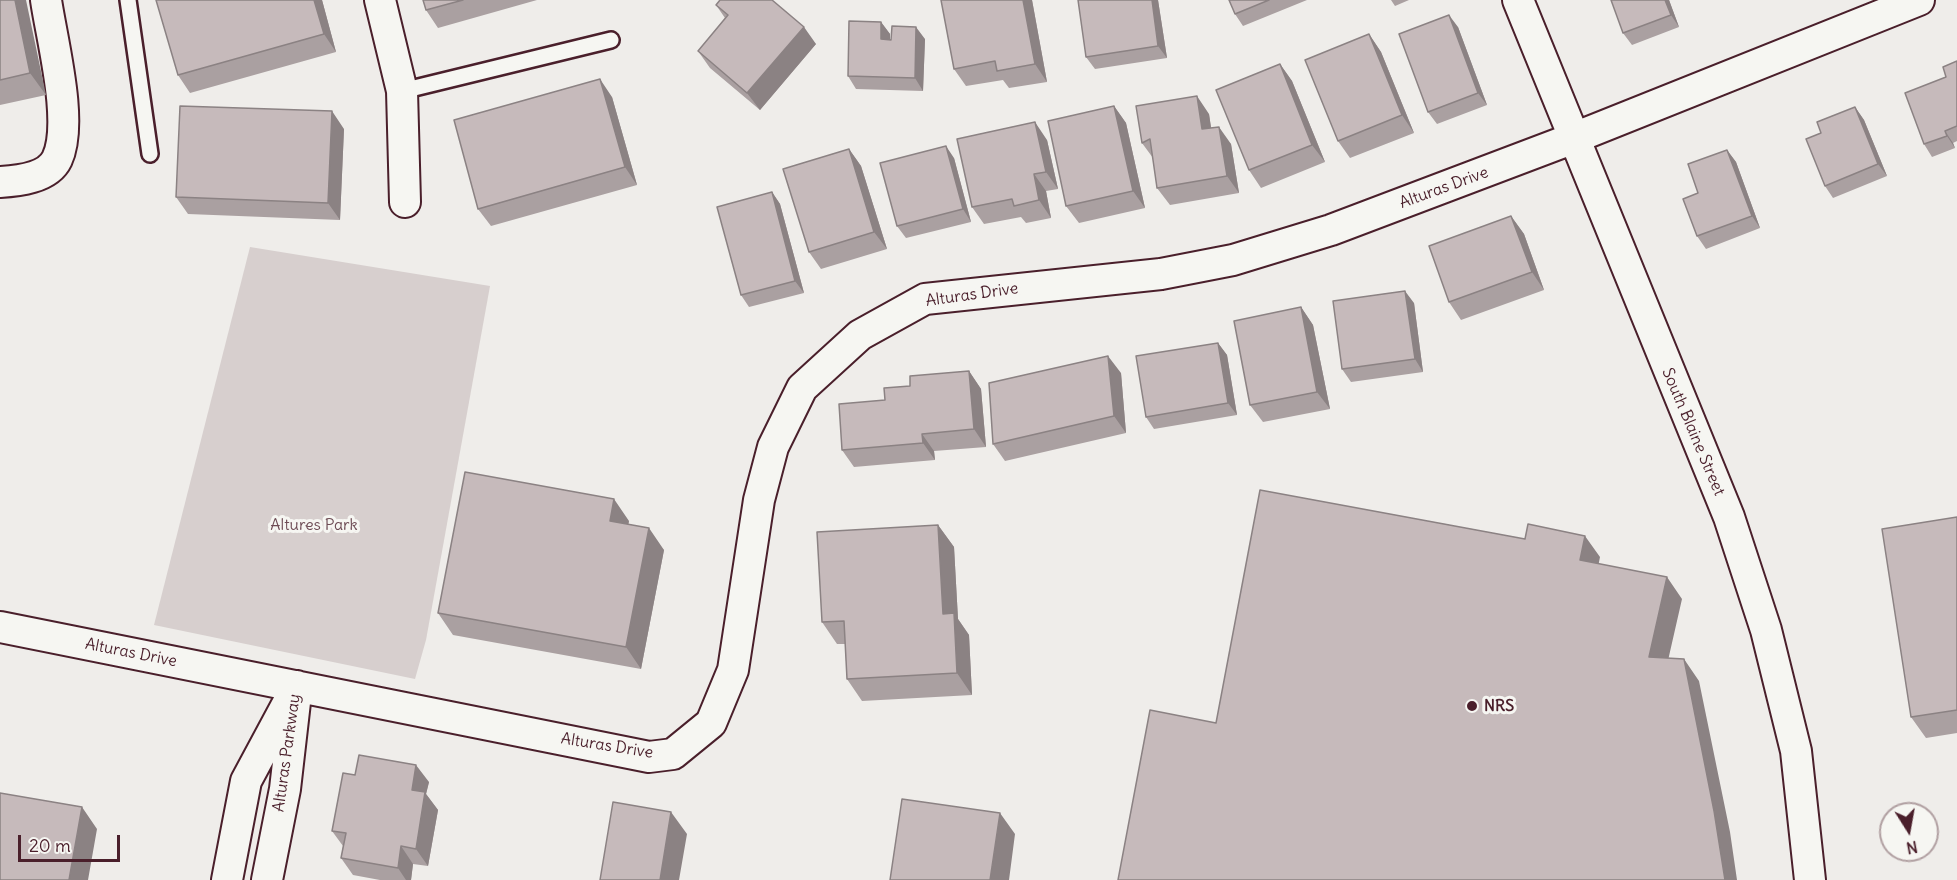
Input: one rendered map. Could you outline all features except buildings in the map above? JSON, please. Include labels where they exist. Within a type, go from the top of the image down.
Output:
[{"type":"street","points":[[0,182],[31,180],[56,161],[66,126],[46,0]]},
{"type":"street","points":[[380,0],[402,91],[405,202]]},
{"type":"street","name":"South Blaine Street","points":[[1518,0],[1729,517],[1766,630],[1796,751],[1810,880]]},
{"type":"street","name":"Alturas Drive","points":[[0,627],[648,757],[673,754],[711,723],[733,670],[759,500],[773,447],[802,388],[860,334],[925,299],[1161,273],[1233,260],[1331,230],[1574,138],[1887,6],[1919,0]]},
{"type":"street","name":"Alturas Parkway","points":[[227,880],[246,781],[297,686]]},
{"type":"street","name":"Alturas Parkway","points":[[267,880],[285,789],[297,686]]},
{"type":"lane","points":[[128,0],[150,154]]},
{"type":"lane","points":[[402,91],[611,40]]},
{"type":"green space","name":"Altures Park","points":[[250,247],[490,286],[426,640],[415,679],[154,625]]},
{"type":"place","name":"NRS","points":[[1472,706]]}]
